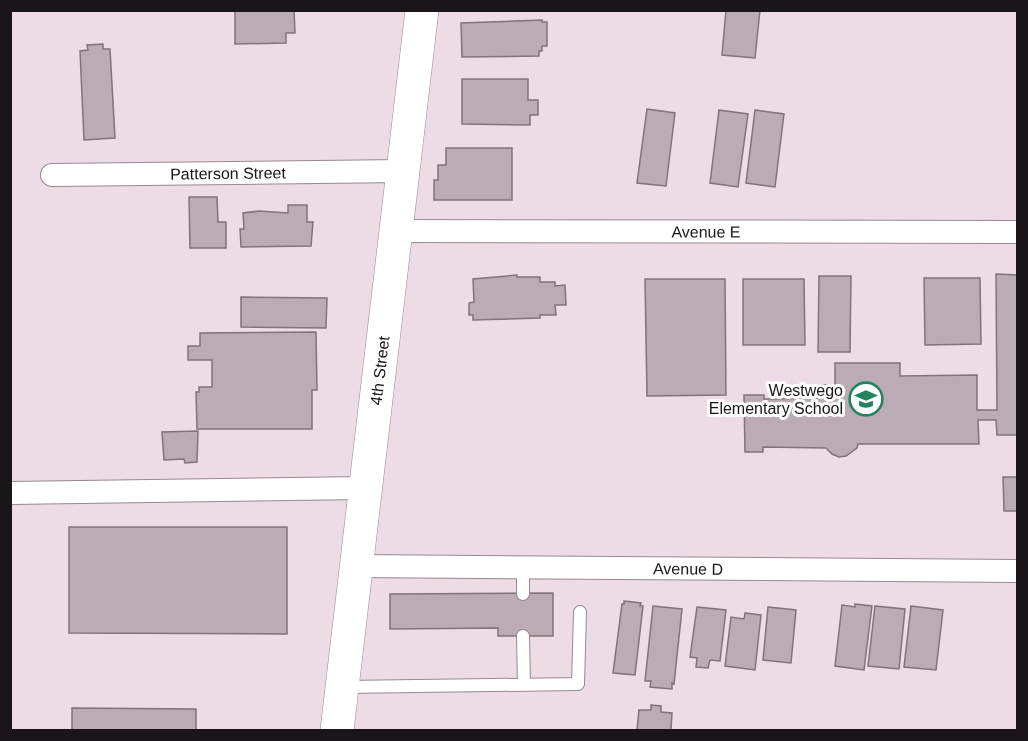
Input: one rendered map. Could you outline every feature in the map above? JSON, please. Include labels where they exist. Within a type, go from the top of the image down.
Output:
[{"type":"main road","name":"4th Street","points":[[337,730],[422,10]]},
{"type":"street","name":"Patterson Street","points":[[51,175],[403,171]]},
{"type":"street","name":"Avenue E","points":[[396,231],[1017,232]]},
{"type":"street","points":[[10,493],[366,488]]},
{"type":"street","name":"Avenue D","points":[[356,566],[1017,571]]},
{"type":"lane","points":[[523,567],[523,594]]},
{"type":"lane","points":[[342,687],[578,684],[580,612]]},
{"type":"lane","points":[[523,636],[524,685]]},
{"type":"building","points":[[235,10],[294,10],[295,33],[286,33],[286,43],[235,44]]},
{"type":"building","points":[[726,10],[760,10],[755,58],[722,55]]},
{"type":"building","points":[[542,20],[542,22],[547,22],[547,46],[542,46],[539,56],[462,57],[461,23]]},
{"type":"building","points":[[103,44],[103,49],[110,49],[115,138],[84,140],[80,51],[88,50],[87,45]]},
{"type":"building","points":[[462,79],[528,79],[528,100],[538,100],[538,115],[530,115],[530,125],[462,124]]},
{"type":"building","points":[[647,109],[675,113],[666,186],[637,183]]},
{"type":"building","points":[[719,110],[748,114],[738,187],[710,183]]},
{"type":"building","points":[[755,110],[784,114],[775,187],[746,183]]},
{"type":"building","points":[[446,148],[512,148],[512,200],[434,200],[434,180],[438,180],[438,165],[446,165]]},
{"type":"building","points":[[189,197],[217,197],[218,222],[226,222],[226,248],[190,248]]},
{"type":"building","points":[[288,205],[307,205],[307,222],[313,222],[311,246],[241,247],[240,229],[244,229],[243,213],[259,211],[288,213]]},
{"type":"building","points":[[996,274],[1018,275],[1018,435],[997,435],[996,420],[978,420],[979,444],[858,444],[857,448],[846,456],[839,457],[826,448],[763,447],[763,452],[745,452],[744,395],[764,395],[764,399],[818,398],[818,385],[835,385],[835,363],[900,363],[900,376],[977,375],[977,410],[997,410]]},
{"type":"building","points":[[517,275],[517,277],[540,277],[540,282],[555,282],[555,286],[565,285],[566,305],[555,305],[556,315],[540,315],[540,318],[473,320],[473,315],[469,315],[469,303],[474,302],[473,279]]},
{"type":"building","points":[[819,276],[851,276],[850,352],[818,352]]},
{"type":"building","points":[[924,278],[980,278],[981,344],[925,345]]},
{"type":"building","points":[[645,279],[725,279],[726,395],[647,396]]},
{"type":"building","points":[[743,279],[804,279],[805,345],[743,345]]},
{"type":"building","points":[[241,297],[327,298],[326,328],[241,327]]},
{"type":"building","points":[[316,332],[317,390],[312,390],[312,429],[197,429],[196,392],[199,392],[199,387],[212,387],[212,360],[188,360],[188,346],[200,346],[200,333]]},
{"type":"building","points":[[198,431],[197,462],[185,463],[184,459],[164,460],[162,432]]},
{"type":"building","points":[[1003,477],[1018,477],[1018,511],[1004,511]]},
{"type":"building","points":[[69,527],[287,527],[287,634],[69,633]]},
{"type":"building","points":[[553,593],[553,636],[498,636],[498,628],[390,629],[390,594]]},
{"type":"building","points":[[624,601],[641,603],[640,606],[643,606],[635,675],[613,673]]},
{"type":"building","points":[[855,604],[872,606],[864,670],[835,666],[842,605],[855,607]]},
{"type":"building","points":[[653,606],[682,609],[672,689],[650,687],[651,681],[645,681]]},
{"type":"building","points":[[875,606],[905,609],[899,669],[868,666]]},
{"type":"building","points":[[911,606],[943,610],[936,670],[904,667]]},
{"type":"building","points":[[697,607],[726,610],[720,661],[710,660],[708,668],[696,667],[697,658],[690,657]]},
{"type":"building","points":[[768,607],[796,610],[791,663],[763,660]]},
{"type":"building","points":[[745,613],[761,615],[755,670],[725,666],[731,617],[744,619]]},
{"type":"building","points":[[651,705],[661,706],[661,712],[672,713],[671,730],[637,730],[639,710],[651,710]]},
{"type":"building","points":[[72,708],[196,709],[196,730],[72,730]]},
{"type":"place","name":"Westwego Elementary School","points":[[866,399]]}]
